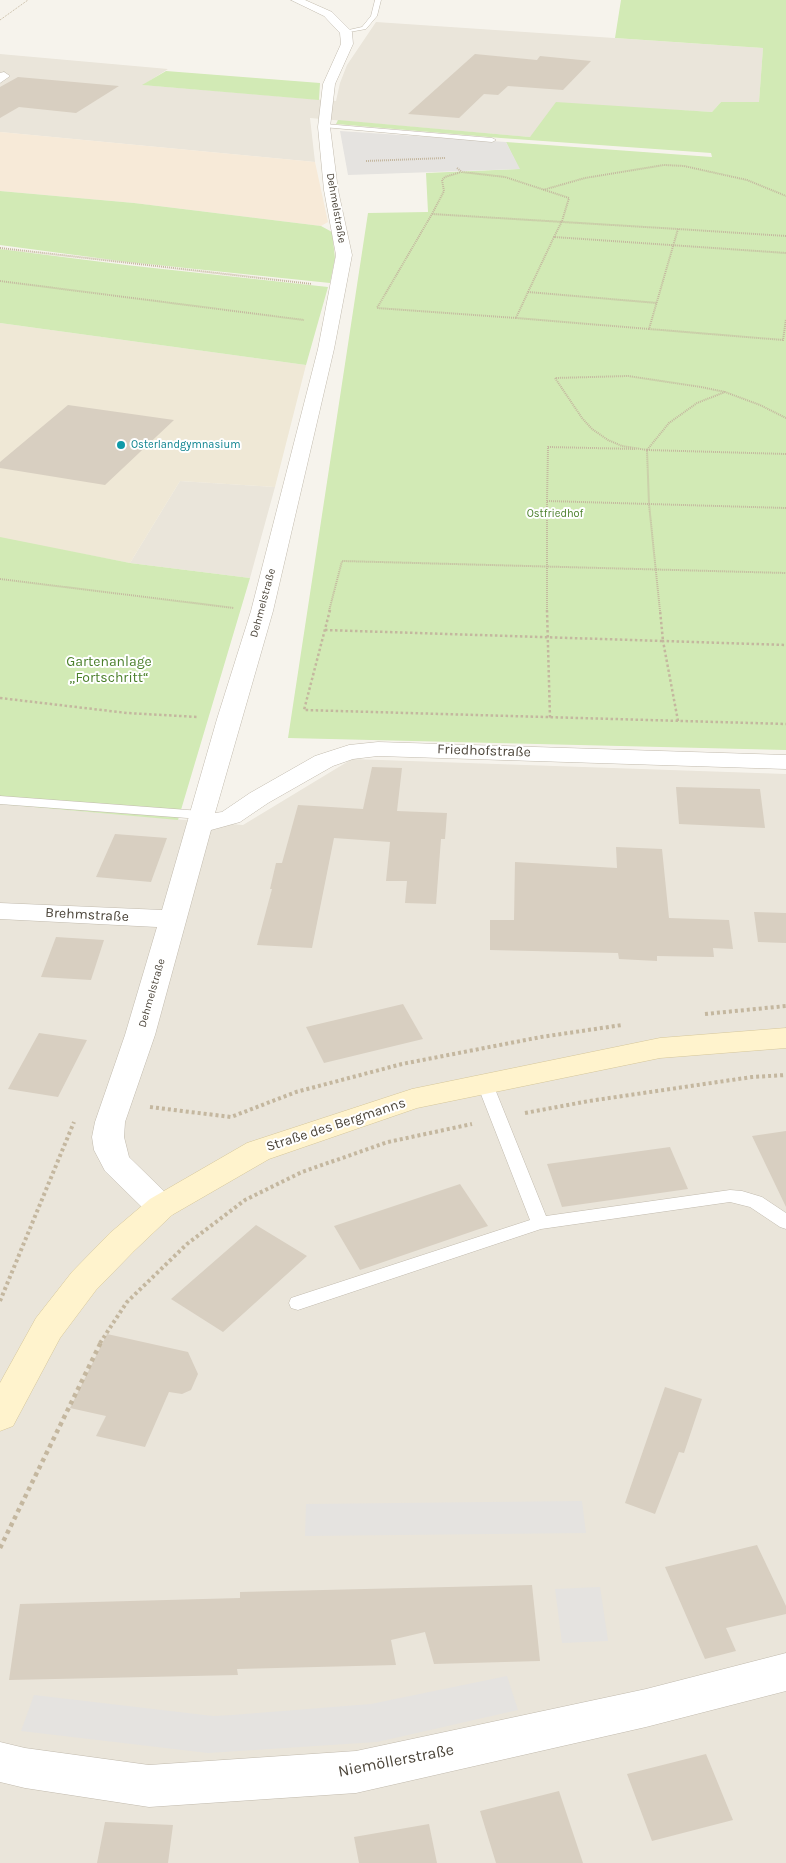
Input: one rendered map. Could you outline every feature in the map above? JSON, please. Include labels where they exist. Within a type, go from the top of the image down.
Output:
[{"type":"main road","name":"Straße des Bergmanns","points":[[0,1416],[48,1328],[84,1281],[122,1242],[161,1207],[258,1150],[412,1099],[660,1048],[786,1038]]},
{"type":"street","points":[[296,0],[328,14],[346,32]]},
{"type":"street","name":"Dehmelstraße","points":[[161,1207],[116,1163],[110,1150],[108,1137],[110,1122],[140,1035],[229,719],[262,611],[331,324],[344,255],[331,190],[324,126],[329,84],[347,44],[346,32]]},
{"type":"street","name":"Friedhofstraße","points":[[200,820],[231,816],[324,761],[348,752],[378,749],[786,762]]},
{"type":"street","name":"Brehmstraße","points":[[0,911],[174,919]]},
{"type":"street","name":"Niemöllerstraße","points":[[0,1762],[25,1768],[149,1786],[356,1772],[646,1708],[786,1672]]},
{"type":"lane","points":[[346,32],[364,28],[374,16],[378,0]]},
{"type":"lane","points":[[324,126],[492,140]]},
{"type":"lane","points":[[0,800],[200,820]]},
{"type":"lane","points":[[485,1084],[540,1223]]},
{"type":"lane","points":[[298,1303],[540,1223],[730,1196],[742,1197],[756,1202],[786,1222]]},
{"type":"path","points":[[0,20],[28,0]]},
{"type":"path","points":[[366,162],[452,158]]},
{"type":"path","points":[[543,190],[585,178],[664,165],[684,166],[747,180],[786,196]]},
{"type":"path","points":[[457,168],[462,172]]},
{"type":"path","points":[[516,318],[562,221],[569,198],[505,177],[462,172],[449,175],[442,180],[444,191],[377,308],[783,340],[786,319]]},
{"type":"path","points":[[432,214],[786,236]]},
{"type":"path","points":[[649,329],[678,229]]},
{"type":"path","points":[[554,237],[786,253]]},
{"type":"path","points":[[0,248],[338,287]]},
{"type":"path","points":[[0,281],[331,324]]},
{"type":"path","points":[[528,292],[657,303]]},
{"type":"path","points":[[647,450],[622,446],[608,440],[592,429],[582,418],[555,378],[628,376],[725,392],[760,405],[786,418]]},
{"type":"path","points":[[678,721],[663,641],[649,504],[647,450],[669,423],[697,403],[725,392]]},
{"type":"path","points":[[550,718],[547,638],[548,447],[786,454]]},
{"type":"path","points":[[547,501],[786,508]]},
{"type":"path","points":[[786,572],[342,560],[304,710],[786,724]]},
{"type":"path","points":[[0,579],[262,611]]},
{"type":"path","points":[[324,630],[786,645]]},
{"type":"path","points":[[0,698],[127,713],[229,719]]},
{"type":"path","points":[[702,1014],[786,1006]]},
{"type":"path","points":[[117,1103],[231,1117],[296,1092],[402,1064],[541,1037],[626,1024]]},
{"type":"path","points":[[0,1548],[104,1335],[127,1302],[187,1244],[245,1200],[302,1172],[388,1142],[589,1101],[752,1077],[786,1075]]},
{"type":"path","points":[[0,1301],[77,1115]]},
{"type":"shaded area","points":[[376,22],[763,48],[759,102],[721,102],[712,112],[637,108],[530,137],[310,118],[315,162],[0,132],[0,54],[168,69],[143,85],[336,101],[347,65]]},
{"type":"shaded area","points":[[340,131],[506,142],[520,169],[348,175]]},
{"type":"shaded area","points":[[0,132],[315,162],[328,222],[321,226],[134,203],[0,191]]},
{"type":"shaded area","points":[[0,323],[306,365],[275,487],[180,481],[130,563],[0,538]]},
{"type":"shaded area","points":[[180,481],[275,487],[250,578],[130,563]]},
{"type":"shaded area","points":[[352,759],[786,774],[786,1863],[0,1863],[0,804],[243,825]]},
{"type":"shaded area","points":[[582,1501],[586,1533],[305,1536],[306,1504]]},
{"type":"shaded area","points":[[600,1587],[608,1641],[562,1643],[555,1589]]},
{"type":"shaded area","points":[[507,1676],[518,1710],[377,1742],[208,1753],[21,1731],[34,1695],[213,1716],[371,1704]]},
{"type":"green space","name":"Ostfriedhof","points":[[621,0],[786,0],[786,750],[288,738],[368,213],[428,212],[426,173],[519,169],[506,142],[712,157],[711,153],[336,124],[338,120],[530,137],[556,102],[712,112],[721,102],[759,102],[763,48],[615,38]]},
{"type":"green space","points":[[166,71],[320,83],[319,100],[142,85]]},
{"type":"green space","points":[[0,191],[134,203],[321,226],[332,232],[335,258],[330,283],[128,262],[0,245]]},
{"type":"green space","points":[[0,249],[328,287],[306,365],[0,323]]},
{"type":"green space","name":"Gartenanlage „Fortschritt“","points":[[0,537],[130,563],[250,578],[178,820],[0,804]]},
{"type":"building","points":[[475,54],[537,60],[540,56],[591,61],[563,90],[508,86],[498,95],[484,94],[459,118],[408,114]]},
{"type":"building","points":[[18,77],[119,86],[76,113],[19,107],[0,118],[0,87]]},
{"type":"building","name":"Osterlandgymnasium","points":[[68,405],[174,420],[105,485],[0,468],[0,462]]},
{"type":"building","points":[[372,767],[402,768],[397,811],[447,813],[445,839],[441,839],[436,904],[405,903],[407,881],[386,881],[390,842],[334,838],[312,948],[257,945],[272,889],[270,889],[276,863],[282,863],[298,805],[363,809]]},
{"type":"building","points":[[676,787],[760,789],[765,828],[679,824]]},
{"type":"building","points":[[115,834],[167,838],[151,882],[96,877]]},
{"type":"building","points":[[616,847],[662,849],[669,918],[729,920],[733,949],[713,948],[714,957],[657,956],[657,961],[619,959],[618,953],[490,950],[490,920],[514,920],[515,862],[617,868]]},
{"type":"building","points":[[754,912],[786,913],[786,943],[758,942]]},
{"type":"building","points":[[56,937],[104,940],[91,980],[41,977]]},
{"type":"building","points":[[403,1004],[423,1039],[324,1063],[306,1027]]},
{"type":"building","points":[[39,1033],[87,1040],[58,1097],[8,1089]]},
{"type":"building","points":[[786,1131],[786,1207],[752,1136]]},
{"type":"building","points":[[670,1147],[688,1189],[562,1207],[547,1164]]},
{"type":"building","points":[[460,1184],[488,1226],[360,1270],[334,1226]]},
{"type":"building","points":[[256,1225],[307,1256],[223,1332],[171,1299]]},
{"type":"building","points":[[107,1334],[188,1352],[198,1374],[191,1390],[182,1394],[169,1392],[145,1447],[96,1436],[106,1416],[70,1408]]},
{"type":"building","points":[[665,1387],[702,1399],[684,1453],[679,1452],[655,1514],[625,1503]]},
{"type":"building","points":[[757,1545],[786,1606],[786,1614],[726,1628],[736,1651],[705,1659],[665,1567]]},
{"type":"building","points":[[532,1585],[540,1661],[434,1664],[425,1632],[391,1640],[396,1665],[237,1669],[238,1675],[9,1680],[20,1604],[240,1598],[240,1592]]},
{"type":"building","points":[[706,1754],[733,1820],[652,1841],[627,1774]]},
{"type":"building","points":[[559,1791],[583,1863],[496,1863],[480,1811]]},
{"type":"building","points":[[105,1822],[173,1825],[168,1863],[97,1863]]},
{"type":"building","points":[[429,1824],[437,1863],[359,1863],[354,1837]]},
{"type":"place","name":"Osterlandgymnasium","points":[[121,445]]}]
